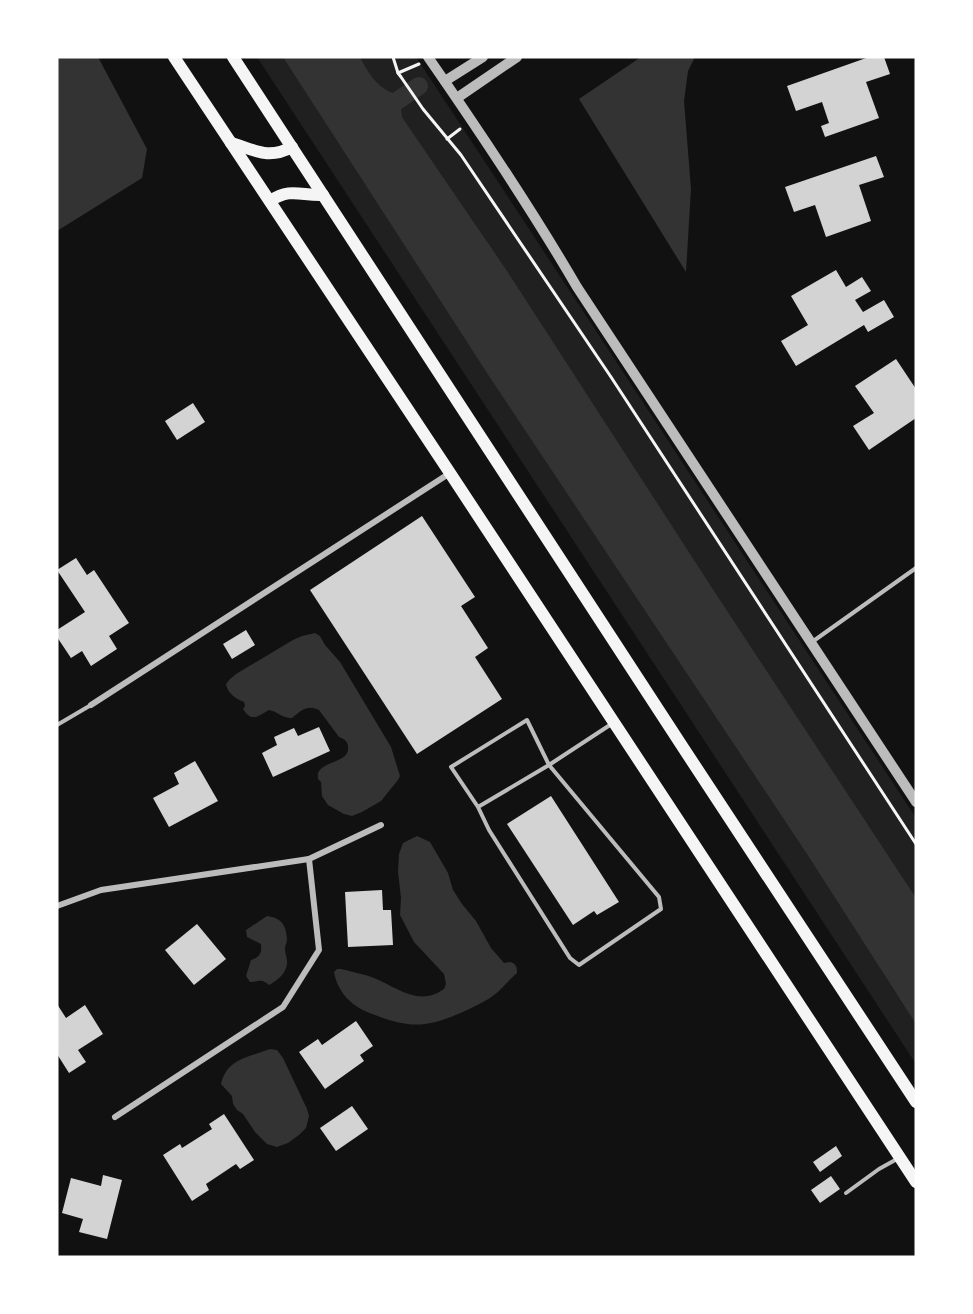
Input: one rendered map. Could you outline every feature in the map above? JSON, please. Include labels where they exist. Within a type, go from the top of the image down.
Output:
[{"type":"main road","points":[[174,57],[916,1182]]},
{"type":"main road","points":[[233,57],[916,1102]]},
{"type":"main road","points":[[231,143],[272,154],[292,147]]},
{"type":"main road","points":[[270,201],[293,192],[311,196],[323,195]]},
{"type":"street","points":[[445,81],[483,57]]},
{"type":"street","points":[[457,98],[517,57]]},
{"type":"street","points":[[424,60],[445,81],[457,98],[543,229],[577,287],[916,802]]},
{"type":"street","points":[[91,705],[450,473]]},
{"type":"street","points":[[57,906],[101,890],[309,860],[381,825]]},
{"type":"street","points":[[115,1117],[284,1007],[319,950],[309,860]]},
{"type":"lane","points":[[811,643],[916,568]]},
{"type":"lane","points":[[57,725],[91,705]]},
{"type":"lane","points":[[527,720],[549,765],[659,897],[661,909],[579,965],[570,958],[489,830],[478,807],[451,767],[527,720]]},
{"type":"lane","points":[[478,807],[614,723]]},
{"type":"lane","points":[[846,1193],[879,1168],[900,1157]]},
{"type":"path","points":[[393,57],[398,73],[467,165],[611,377],[916,844]]},
{"type":"path","points":[[398,73],[424,60]]},
{"type":"path","points":[[447,139],[461,128]]},
{"type":"shaded area","points":[[57,57],[98,57],[147,149],[142,178],[57,231]]},
{"type":"shaded area","points":[[257,57],[416,57],[916,818],[916,1064]]},
{"type":"shaded area","points":[[283,57],[360,57],[370,74],[384,88],[396,94],[403,88],[411,102],[401,109],[402,117],[507,271],[916,898],[916,1024],[809,857],[489,376]]},
{"type":"shaded area","points":[[641,57],[695,57],[688,71],[684,101],[691,189],[686,272],[579,99]]},
{"type":"shaded area","points":[[315,633],[320,636],[340,662],[391,747],[400,776],[381,801],[352,816],[328,805],[322,796],[318,772],[342,758],[348,752],[348,747],[319,710],[307,708],[292,718],[269,710],[252,717],[243,709],[244,702],[232,695],[226,684],[236,674],[293,640]]},
{"type":"shaded area","points":[[417,836],[430,842],[448,873],[453,890],[476,921],[491,948],[504,963],[510,962],[515,965],[517,973],[497,993],[480,1004],[440,1021],[409,1024],[386,1019],[359,1008],[347,999],[339,987],[334,972],[341,969],[366,975],[400,991],[417,996],[435,994],[444,989],[446,984],[444,974],[414,942],[400,915],[399,854],[403,843]]},
{"type":"shaded area","points":[[267,916],[276,918],[282,923],[287,939],[286,968],[279,978],[269,985],[262,981],[250,982],[246,976],[251,960],[261,952],[261,944],[247,937],[246,930]]},
{"type":"shaded area","points":[[270,1049],[277,1050],[283,1058],[309,1116],[306,1128],[299,1135],[277,1147],[267,1144],[255,1132],[233,1104],[232,1096],[221,1084],[224,1075],[234,1064]]},
{"type":"building","points":[[869,57],[884,57],[890,74],[866,82],[879,118],[825,137],[821,126],[829,123],[822,102],[796,111],[787,86]]},
{"type":"building","points":[[876,156],[884,177],[859,185],[871,221],[826,237],[815,205],[794,212],[785,187]]},
{"type":"building","points":[[836,270],[846,287],[862,277],[871,291],[855,300],[863,312],[884,300],[894,317],[868,332],[864,325],[796,366],[781,341],[808,325],[791,296]]},
{"type":"building","points":[[896,359],[916,389],[916,418],[869,450],[853,426],[874,413],[855,386]]},
{"type":"building","points":[[193,403],[205,422],[177,440],[165,421]]},
{"type":"building","points":[[422,516],[475,597],[461,606],[488,648],[475,657],[502,699],[417,754],[310,590]]},
{"type":"building","points":[[76,558],[87,575],[94,570],[129,623],[109,636],[117,649],[91,666],[82,651],[71,658],[57,637],[57,630],[85,612],[57,570]]},
{"type":"building","points":[[246,630],[255,645],[232,659],[223,644]]},
{"type":"building","points":[[319,727],[330,751],[273,777],[262,753],[277,745],[274,737],[294,728],[298,736]]},
{"type":"building","points":[[195,761],[218,801],[169,827],[153,798],[179,784],[174,773]]},
{"type":"building","points":[[551,796],[619,902],[597,915],[594,911],[573,925],[507,824]]},
{"type":"building","points":[[382,890],[383,910],[391,910],[393,945],[348,947],[345,892]]},
{"type":"building","points":[[197,924],[226,959],[194,985],[165,950]]},
{"type":"building","points":[[57,1004],[66,1018],[85,1005],[103,1034],[78,1050],[86,1062],[69,1073],[57,1054]]},
{"type":"building","points":[[356,1021],[373,1046],[360,1055],[364,1061],[325,1089],[299,1052],[318,1039],[322,1045]]},
{"type":"building","points":[[352,1106],[368,1129],[336,1151],[320,1128]]},
{"type":"building","points":[[224,1114],[254,1160],[240,1169],[236,1164],[206,1184],[209,1190],[192,1201],[163,1155],[180,1144],[182,1148],[212,1129],[209,1124]]},
{"type":"building","points":[[836,1146],[842,1156],[820,1172],[813,1162]]},
{"type":"building","points":[[103,1175],[122,1180],[107,1239],[79,1232],[83,1219],[62,1213],[71,1178],[101,1186]]},
{"type":"building","points":[[831,1176],[840,1189],[820,1203],[811,1190]]},
{"type":"waterway","points":[[388,107],[419,86]]}]
